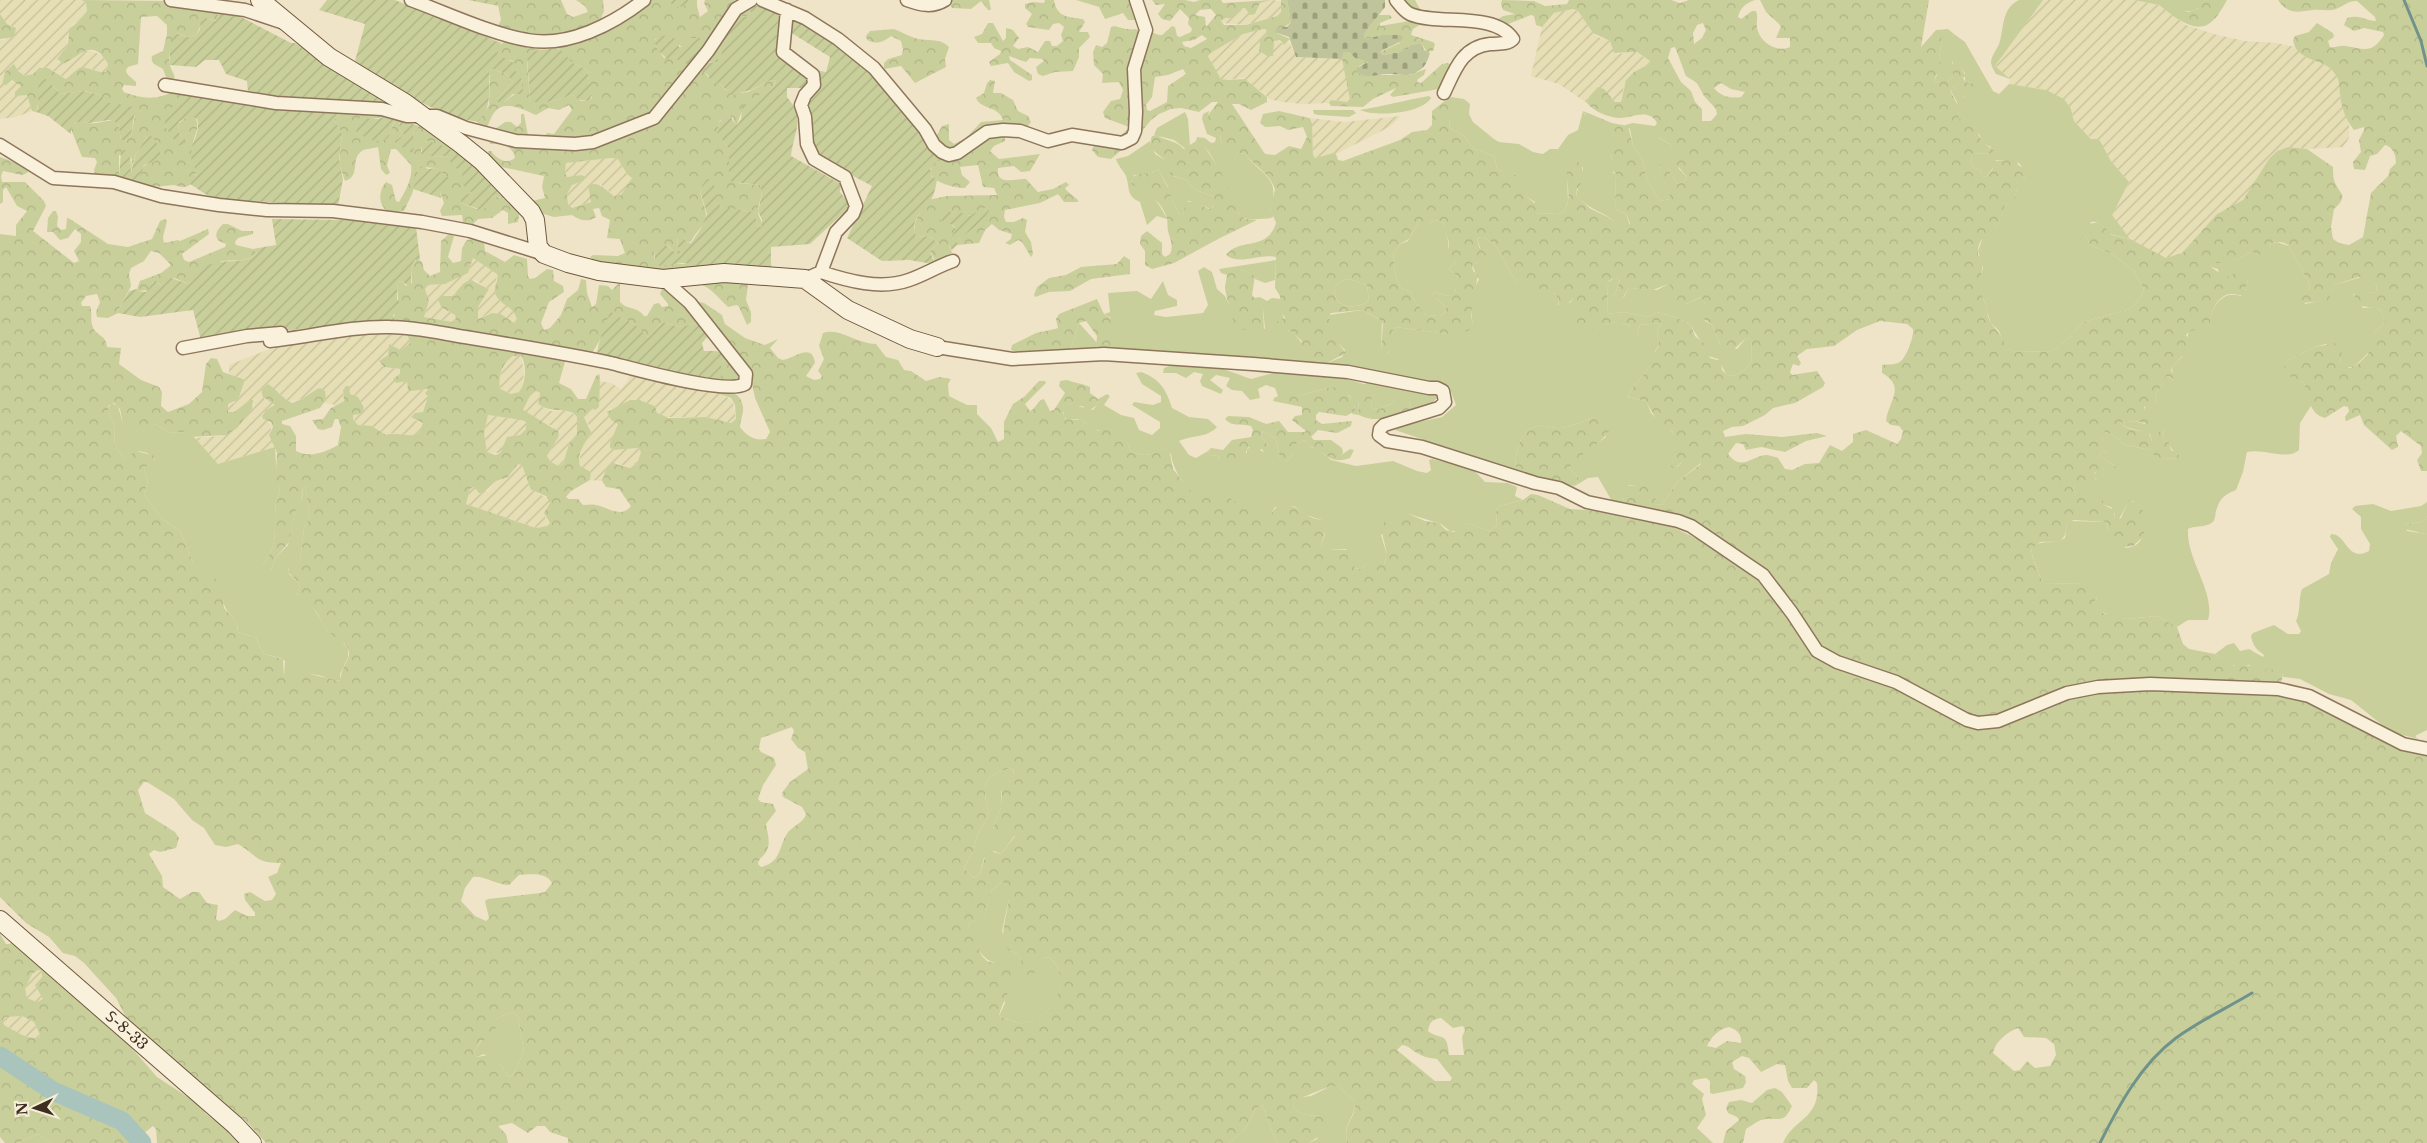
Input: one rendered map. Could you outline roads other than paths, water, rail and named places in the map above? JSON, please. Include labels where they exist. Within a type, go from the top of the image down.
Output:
[{"type":"street","points":[[171,0],[245,10],[293,27]]},
{"type":"street","points":[[260,0],[329,57],[406,102],[482,161],[521,199],[536,220],[538,247],[544,254]]},
{"type":"street","points":[[411,0],[502,33],[527,40],[548,42],[589,32],[615,21],[644,0]]},
{"type":"street","points":[[165,85],[276,103],[382,109],[407,116],[437,116],[466,128],[516,141],[575,144],[610,137],[654,118],[708,51],[736,9],[751,0]]},
{"type":"street","points":[[762,0],[787,10],[825,30],[874,68],[925,129],[934,145],[942,152],[949,154],[956,153],[987,132],[1003,130],[1020,131],[1048,141],[1072,136],[1122,143],[1132,138],[1135,131],[1136,112],[1134,69],[1146,30],[1136,0]]},
{"type":"street","points":[[907,0],[921,5],[936,6],[945,0]]},
{"type":"street","points":[[1396,0],[1409,14],[1478,21],[1508,31],[1513,39],[1508,43],[1478,46],[1468,50],[1444,93]]},
{"type":"street","points":[[787,10],[783,52],[813,75],[814,85],[805,95],[801,105],[807,144],[814,159],[845,177],[856,206],[849,220],[836,232],[813,275]]},
{"type":"street","points":[[0,146],[53,178],[114,182],[161,196],[219,205],[267,210],[333,211],[422,222],[470,230],[599,271],[663,279],[724,273],[813,275],[869,283],[897,284],[953,262]]},
{"type":"street","points":[[813,275],[848,310],[910,339],[937,348],[1012,359],[1104,354],[1253,364],[1348,372],[1428,388],[1437,388],[1443,391],[1445,396],[1445,402],[1439,408],[1384,425],[1380,429],[1379,435],[1387,441],[1422,447],[1535,484],[1559,488],[1587,502],[1678,521],[1691,526],[1763,576],[1792,613],[1817,651],[1837,662],[1896,682],[1953,714],[1978,723],[1998,722],[2067,693],[2098,686],[2150,684],[2278,689],[2309,696],[2403,744],[2427,749]]},
{"type":"street","points":[[270,342],[361,327],[408,328],[569,355],[653,375],[736,387],[745,384],[746,374],[690,303],[663,279]]},
{"type":"street","points":[[183,348],[247,336],[283,333],[313,334]]},
{"type":"street","name":"Տ-8-33","points":[[0,920],[235,1125],[252,1143]]},
{"type":"waterway","points":[[2404,0],[2421,41],[2427,66]]},
{"type":"waterway","points":[[2100,1143],[2132,1086],[2163,1048],[2194,1026],[2252,993]]},
{"type":"waterway","points":[[0,1056],[53,1091],[122,1121],[142,1143]]}]
